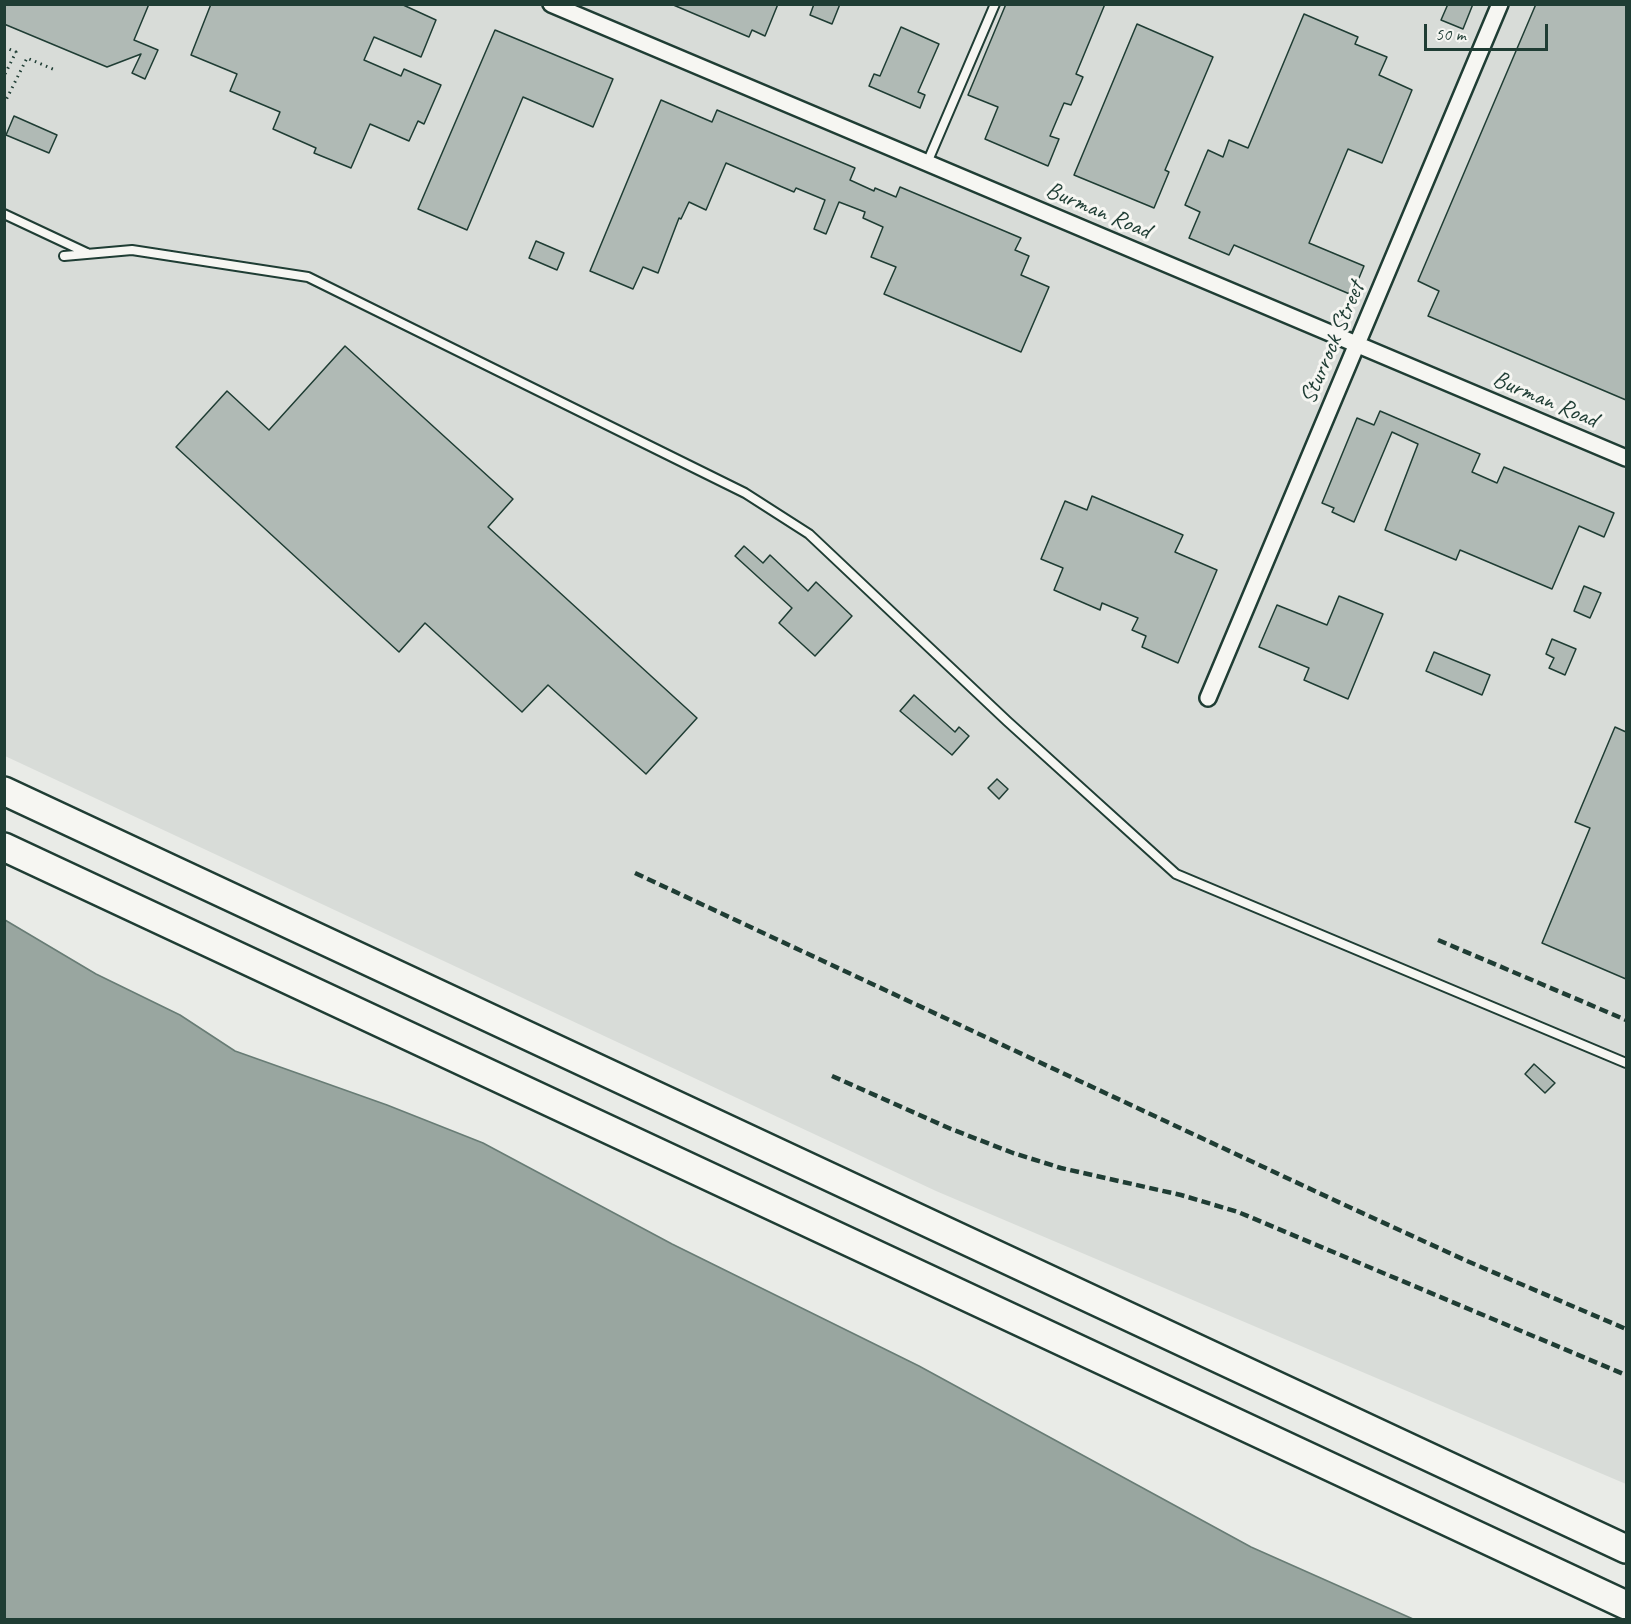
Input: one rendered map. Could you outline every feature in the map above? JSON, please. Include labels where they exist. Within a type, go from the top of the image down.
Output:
[{"type":"highway","points":[[4,791],[1626,1549]]},
{"type":"highway","points":[[4,847],[1626,1605]]},
{"type":"street","name":"Burman Road","points":[[551,4],[1626,458]]},
{"type":"street","name":"Sturrock Street","points":[[1208,698],[1500,4]]},
{"type":"lane","points":[[927,163],[995,4]]},
{"type":"lane","points":[[4,214],[88,254]]},
{"type":"lane","points":[[64,256],[132,250],[308,277],[745,493],[809,534],[1007,721],[1176,874],[1626,1063]]},
{"type":"path","points":[[4,47],[16,52],[4,76]]},
{"type":"path","points":[[4,104],[27,58],[55,70]]},
{"type":"shaded area","points":[[5,5],[1626,5],[1626,1484],[936,1191],[5,756]]},
{"type":"shaded area","points":[[5,920],[96,974],[180,1015],[235,1051],[387,1105],[483,1143],[672,1244],[919,1366],[1251,1547],[1413,1619],[5,1619]]},
{"type":"building","points":[[4,4],[149,4],[134,40],[158,50],[145,79],[132,73],[141,54],[107,67],[4,24]]},
{"type":"building","points":[[211,4],[401,4],[436,20],[421,57],[374,37],[364,60],[401,76],[404,69],[441,85],[424,124],[418,121],[409,141],[370,124],[351,168],[314,153],[316,148],[273,129],[280,112],[230,91],[237,74],[191,55]]},
{"type":"building","points":[[671,4],[778,4],[765,36],[752,30],[749,37]]},
{"type":"building","points":[[814,4],[840,4],[832,24],[810,15]]},
{"type":"building","points":[[1006,4],[1105,4],[1076,74],[1083,77],[1071,105],[1064,103],[1050,136],[1059,139],[1048,166],[985,139],[998,107],[968,95]]},
{"type":"building","points":[[1448,4],[1473,4],[1463,29],[1441,20]]},
{"type":"building","points":[[1536,4],[1626,4],[1626,400],[1428,316],[1439,291],[1418,281]]},
{"type":"building","points":[[1304,14],[1358,37],[1355,44],[1387,57],[1379,75],[1412,90],[1382,163],[1348,149],[1309,243],[1364,266],[1352,295],[1234,245],[1229,255],[1189,238],[1200,212],[1185,205],[1208,150],[1223,157],[1229,140],[1248,148]]},
{"type":"building","points":[[1137,24],[1213,57],[1165,170],[1169,172],[1154,208],[1074,175]]},
{"type":"building","points":[[901,27],[939,44],[918,92],[925,95],[920,108],[869,86],[874,74],[880,76]]},
{"type":"building","points":[[495,30],[613,79],[593,127],[523,97],[467,230],[418,209]]},
{"type":"building","points":[[661,100],[712,122],[717,110],[855,168],[850,180],[874,191],[875,188],[896,197],[900,187],[1021,238],[1015,250],[1029,256],[1021,275],[1049,287],[1021,352],[884,294],[896,267],[871,257],[883,227],[863,218],[865,212],[839,202],[826,234],[814,229],[825,200],[796,188],[794,192],[726,163],[706,210],[689,202],[681,219],[679,218],[658,273],[643,267],[633,289],[590,271]]},
{"type":"building","points":[[14,116],[57,135],[49,153],[6,135]]},
{"type":"building","points":[[536,241],[564,253],[557,270],[529,258]]},
{"type":"building","points":[[345,346],[513,499],[488,527],[697,718],[646,774],[548,685],[522,712],[425,623],[399,652],[176,447],[227,391],[269,430]]},
{"type":"building","points":[[1380,411],[1480,454],[1472,472],[1497,483],[1504,467],[1614,513],[1604,537],[1579,526],[1552,589],[1460,550],[1456,560],[1385,530],[1418,444],[1392,432],[1354,522],[1332,512],[1334,508],[1322,503],[1357,418],[1374,425]]},
{"type":"building","points":[[1092,496],[1183,535],[1175,552],[1217,570],[1178,663],[1142,647],[1146,636],[1132,630],[1138,618],[1102,603],[1100,610],[1054,590],[1063,568],[1041,559],[1065,501],[1087,510]]},
{"type":"building","points":[[744,546],[763,563],[770,555],[808,591],[816,582],[852,616],[815,656],[779,623],[792,608],[735,556]]},
{"type":"building","points":[[1584,586],[1601,593],[1590,618],[1574,611]]},
{"type":"building","points":[[1339,596],[1383,614],[1348,699],[1304,680],[1309,668],[1259,647],[1277,605],[1327,625]]},
{"type":"building","points":[[1552,639],[1576,649],[1565,675],[1549,668],[1554,658],[1546,654]]},
{"type":"building","points":[[1434,652],[1490,675],[1482,695],[1426,671]]},
{"type":"building","points":[[914,695],[955,732],[959,727],[969,736],[952,755],[900,711]]},
{"type":"building","points":[[1615,727],[1626,732],[1626,979],[1542,943],[1590,828],[1575,822]]},
{"type":"building","points":[[997,779],[1008,789],[999,799],[988,788]]},
{"type":"building","points":[[1534,1064],[1555,1083],[1545,1093],[1525,1074]]},
{"type":"railway","points":[[635,873],[1334,1200],[1467,1261],[1626,1329]]},
{"type":"railway","points":[[1438,940],[1626,1020]]},
{"type":"railway","points":[[832,1076],[951,1129],[1013,1153],[1061,1168],[1181,1195],[1238,1212],[1626,1375]]}]
